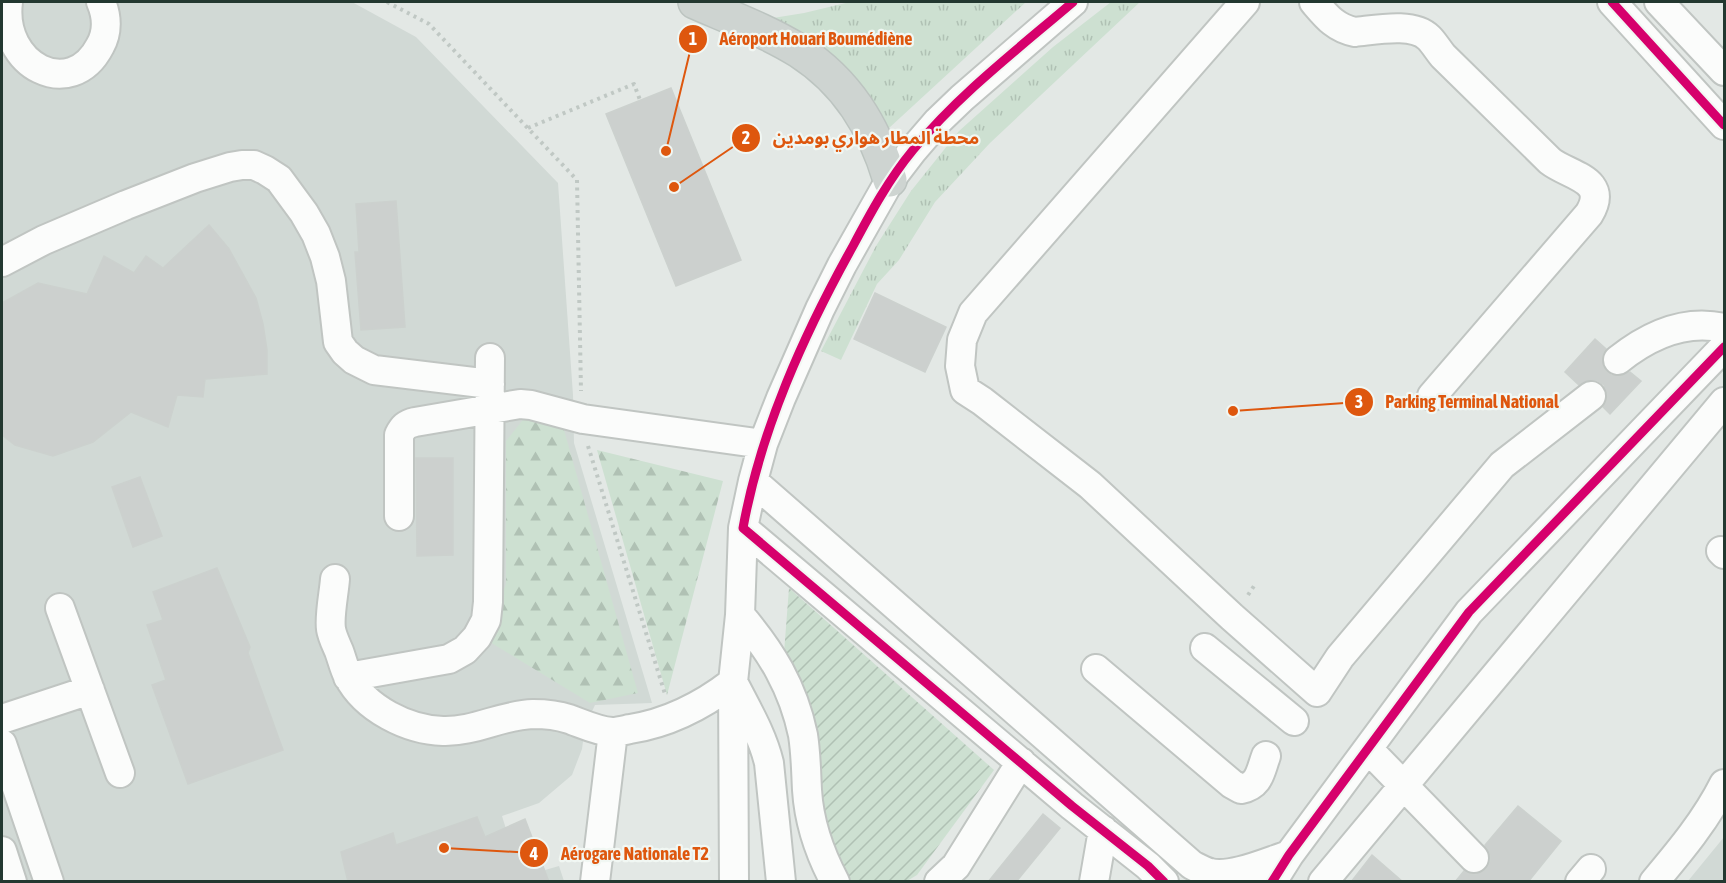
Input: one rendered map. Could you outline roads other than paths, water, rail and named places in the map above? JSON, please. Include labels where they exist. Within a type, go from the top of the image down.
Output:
[{"type":"main road","points":[[695,2],[799,51],[840,85],[857,106],[871,129],[883,154],[890,180]]},
{"type":"street","points":[[8,2],[4,13],[3,28],[7,44],[15,56],[27,66],[42,72],[57,73],[79,68],[96,54],[103,40],[106,26],[105,11],[101,2]]},
{"type":"street","points":[[734,882],[733,682],[740,615],[743,528],[764,444],[788,380],[842,265],[890,180],[926,135],[962,98],[1073,2]]},
{"type":"street","points":[[1245,2],[978,306],[962,340],[960,366],[965,390],[1090,485],[1232,618],[1317,692],[1340,657],[1502,465],[1591,396]]},
{"type":"street","points":[[1314,2],[1332,23],[1347,30],[1355,32],[1409,28],[1428,37],[1443,56],[1550,161],[1566,172],[1584,178],[1593,191],[1593,207],[1589,214],[1432,396]]},
{"type":"street","points":[[1612,2],[1725,125]]},
{"type":"street","points":[[1659,2],[1725,70]]},
{"type":"street","points":[[2,262],[44,240],[160,190],[230,166],[254,165],[279,179],[304,213],[315,234],[331,281],[338,342],[354,360],[374,370],[490,384],[520,404],[583,419],[764,444]]},
{"type":"street","points":[[1618,360],[1644,341],[1674,329],[1696,326],[1725,328]]},
{"type":"street","points":[[1272,882],[1289,855],[1469,612],[1725,346]]},
{"type":"street","points":[[399,516],[399,435],[402,429],[490,384]]},
{"type":"street","points":[[348,677],[449,659],[465,650],[477,637],[486,621],[490,384]]},
{"type":"street","points":[[1323,882],[1725,402]]},
{"type":"street","points":[[753,481],[1192,864],[1211,873],[1222,874],[1289,855]]},
{"type":"street","points":[[743,528],[1148,866],[1164,882]]},
{"type":"street","points":[[335,579],[331,629],[348,677],[362,695],[380,710],[399,721],[420,728],[443,731],[465,730],[514,717],[549,714],[585,726],[613,732],[643,727],[673,718],[694,709],[733,682]]},
{"type":"street","points":[[60,608],[120,772]]},
{"type":"street","points":[[740,615],[774,658],[796,708],[807,763],[807,791],[811,819],[819,846],[835,882]]},
{"type":"street","points":[[1205,648],[1294,721]]},
{"type":"street","points":[[1096,669],[1232,784],[1241,789],[1257,782],[1266,756]]},
{"type":"street","points":[[733,682],[768,757],[781,882]]},
{"type":"street","points":[[2,719],[90,690]]},
{"type":"street","points":[[595,882],[613,732]]},
{"type":"street","points":[[2,744],[50,882]]},
{"type":"street","points":[[1368,749],[1474,858]]},
{"type":"street","points":[[939,882],[956,866],[1021,762]]},
{"type":"street","points":[[1654,882],[1679,853],[1725,784]]},
{"type":"street","points":[[1094,882],[1103,830]]},
{"type":"street","points":[[2,851],[12,882]]},
{"type":"place","name":"Aéroport Houari Boumédiène","points":[[666,151]]},
{"type":"place","name":"محطة المطار هواري بومدين","points":[[674,187]]},
{"type":"place","name":"Parking Terminal National","points":[[1233,411]]},
{"type":"place","name":"Aérogare Nationale T2","points":[[444,848]]}]
